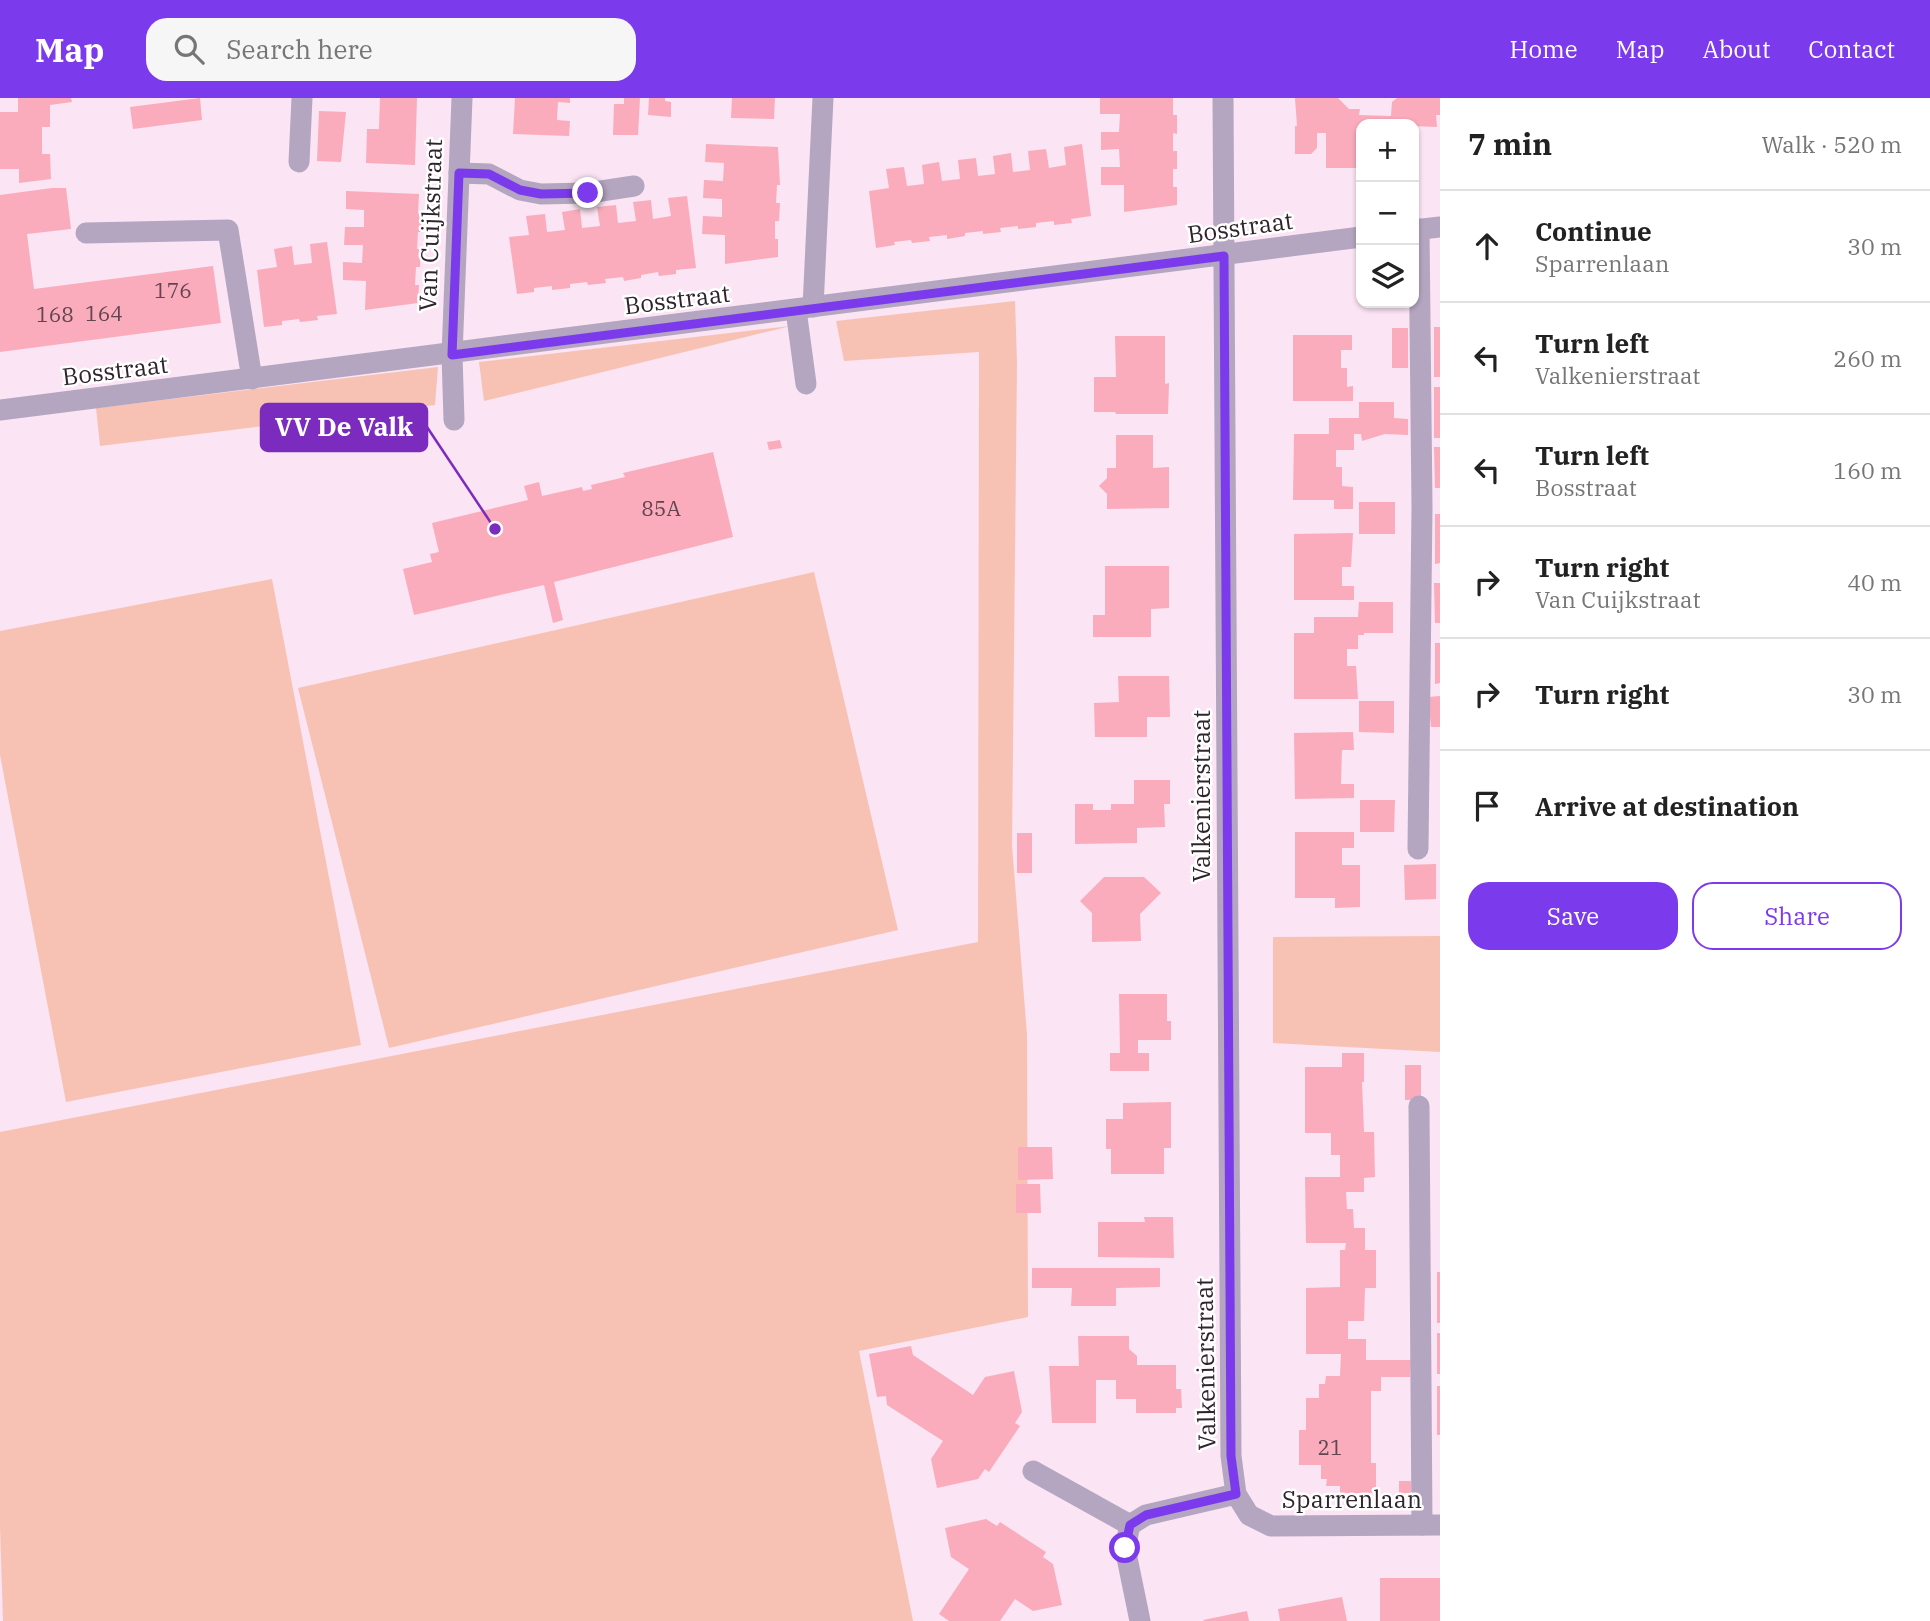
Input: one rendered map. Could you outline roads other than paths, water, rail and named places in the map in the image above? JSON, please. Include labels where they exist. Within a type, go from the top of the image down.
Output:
[{"type":"street","points":[[299,162],[302,98]]},
{"type":"street","name":"Van Cuijkstraat","points":[[454,419],[452,355],[462,98]]},
{"type":"street","points":[[806,384],[804,309],[823,98]]},
{"type":"street","name":"Valkenierstraat","points":[[1223,98],[1231,1442],[1236,1494]]},
{"type":"street","points":[[459,173],[489,174],[520,190],[541,194],[588,193],[634,186]]},
{"type":"street","points":[[1418,849],[1430,754],[1422,507],[1424,229]]},
{"type":"street","points":[[86,233],[228,230],[251,379]]},
{"type":"street","name":"Bosstraat","points":[[0,410],[452,355],[1356,238]]},
{"type":"street","points":[[1419,1106],[1431,1525]]},
{"type":"street","points":[[1033,1471],[1130,1525]]},
{"type":"street","points":[[1140,1621],[1125,1548],[1130,1525],[1146,1515],[1236,1494]]},
{"type":"street","name":"Sparrenlaan","points":[[1236,1494],[1249,1515],[1271,1526],[1431,1525]]},
{"type":"place","name":"VV De Valk","points":[[495,529]]}]
